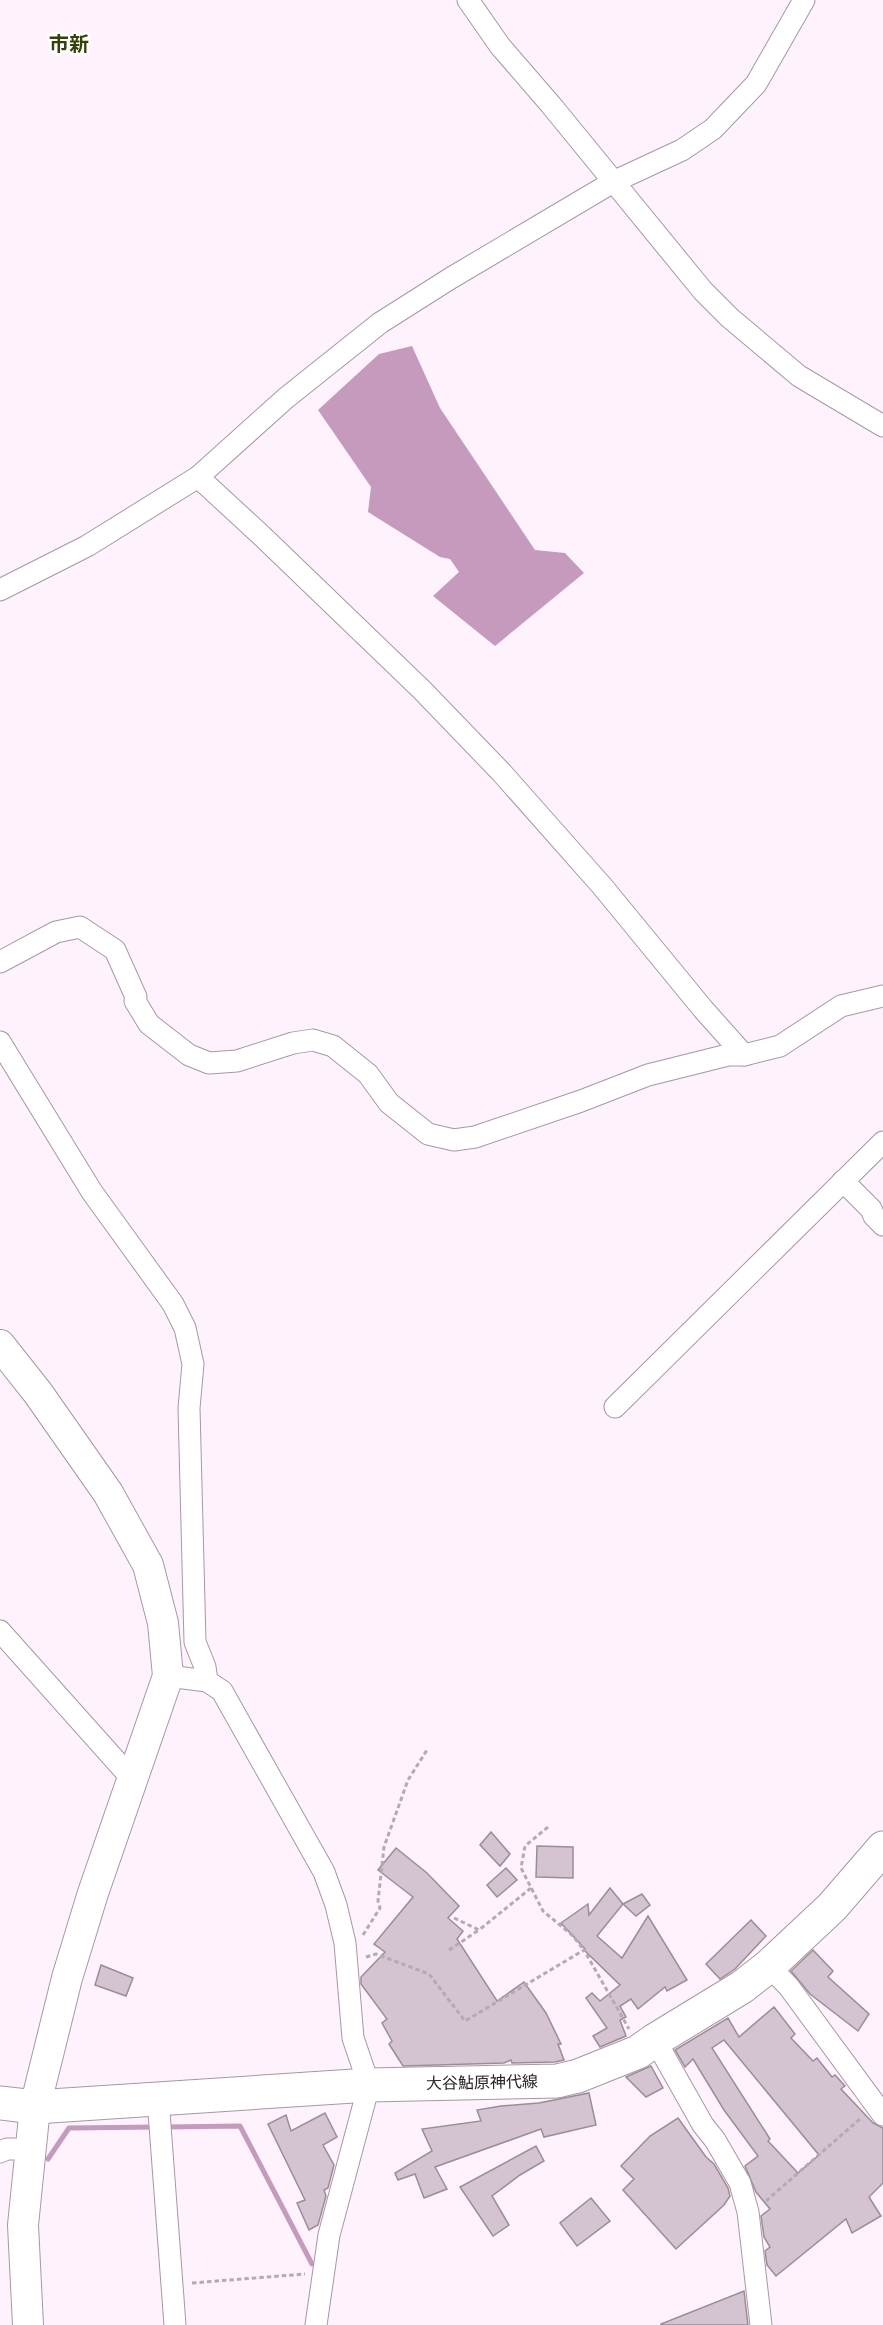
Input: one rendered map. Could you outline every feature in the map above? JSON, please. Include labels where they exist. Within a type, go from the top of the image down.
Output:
[{"type":"main road","name":"大谷鮎原神代線","points":[[0,2103],[35,2107],[369,2085],[557,2081],[578,2076],[638,2052],[742,1987],[769,1966],[832,1907],[883,1848]]},
{"type":"street","points":[[468,0],[500,46],[703,291],[730,318],[799,376],[883,426]]},
{"type":"street","points":[[0,590],[87,546],[198,477],[286,398],[380,323],[613,182],[682,150],[713,129],[756,84],[804,0]]},
{"type":"street","points":[[198,477],[422,690],[502,773],[602,886],[703,1010],[744,1055]]},
{"type":"street","points":[[0,962],[56,932],[80,927],[115,950],[136,997],[135,1001],[149,1024],[189,1055],[209,1063],[237,1061],[313,1040],[333,1046],[368,1074],[389,1103],[428,1134],[454,1140],[475,1137],[496,1130],[648,1075],[728,1055],[744,1055],[780,1046],[841,1006],[883,996]]},
{"type":"street","points":[[0,1042],[92,1191],[173,1304],[184,1328],[192,1364],[189,1408],[195,1642],[205,1667],[207,1681]]},
{"type":"street","points":[[615,1407],[883,1142]]},
{"type":"street","points":[[843,1180],[883,1225]]},
{"type":"street","points":[[0,1345],[38,1393],[108,1493],[148,1565],[163,1623],[168,1676],[134,1780],[93,1893],[67,1978],[35,2107],[23,2225],[28,2325]]},
{"type":"street","points":[[0,1631],[134,1780]]},
{"type":"street","points":[[168,1676],[207,1681],[222,1691],[324,1872],[336,1905],[346,1962],[353,2038],[369,2085],[329,2235],[316,2325]]},
{"type":"street","points":[[769,1966],[789,1988],[879,2110]]},
{"type":"street","points":[[654,2040],[703,2125],[715,2140],[740,2183],[748,2216],[761,2325]]},
{"type":"street","points":[[159,2099],[175,2325]]},
{"type":"street","points":[[0,2152],[8,2149],[31,2149]]},
{"type":"path","points":[[346,1962],[380,1908],[378,1901],[384,1847],[408,1780],[427,1750]]},
{"type":"path","points":[[548,1827],[525,1846],[521,1868],[543,1911],[572,1935],[584,1950],[629,2029],[654,2040]]},
{"type":"path","points":[[449,1950],[479,1930],[531,1887]]},
{"type":"path","points":[[454,1918],[479,1930]]},
{"type":"path","points":[[376,1953],[429,1974],[465,2022],[584,1950]]},
{"type":"path","points":[[748,2216],[879,2110]]},
{"type":"path","points":[[172,2285],[323,2273]]},
{"type":"shaded area","points":[[412,346],[440,408],[535,550],[565,553],[584,573],[495,646],[433,596],[459,572],[450,559],[440,557],[368,512],[371,487],[318,410],[379,354]]},
{"type":"building","points":[[491,1832],[510,1854],[500,1866],[480,1845]]},
{"type":"building","points":[[537,1846],[573,1847],[573,1878],[536,1877]]},
{"type":"building","points":[[396,1848],[427,1873],[459,1906],[448,1918],[463,1931],[457,1939],[497,2001],[524,1982],[546,2013],[561,2044],[558,2044],[564,2060],[512,2063],[511,2060],[504,2063],[403,2066],[389,2044],[392,2041],[382,2023],[387,2019],[361,1984],[361,1977],[385,1952],[374,1944],[413,1897],[378,1870]]},
{"type":"building","points":[[506,1868],[517,1880],[497,1897],[487,1885]]},
{"type":"building","points":[[610,1888],[623,1904],[597,1936],[622,1958],[648,1916],[687,1980],[667,1991],[665,1987],[638,2009],[631,1999],[620,2006],[626,2017],[620,2020],[626,2036],[600,2047],[593,2036],[607,2028],[586,1998],[592,1993],[600,2001],[620,1985],[584,1950],[561,1923],[588,1904],[589,1915]]},
{"type":"building","points":[[642,1894],[650,1905],[636,1916],[623,1904]]},
{"type":"building","points":[[751,1920],[766,1936],[735,1969],[720,1979],[706,1964]]},
{"type":"building","points":[[813,1950],[833,1971],[828,1977],[869,2014],[858,2031],[810,1994],[791,1971]]},
{"type":"building","points":[[101,1965],[133,1978],[126,1996],[95,1985]]},
{"type":"building","points":[[774,2007],[795,2034],[791,2038],[813,2061],[817,2058],[832,2077],[835,2075],[845,2086],[841,2089],[873,2123],[883,2128],[883,2183],[869,2197],[881,2216],[852,2233],[846,2219],[776,2276],[767,2265],[765,2251],[770,2247],[764,2237],[761,2216],[770,2209],[756,2192],[745,2166],[758,2156],[724,2110],[693,2059],[685,2067],[675,2050],[728,2018],[739,2037]],"holes":[[[724,2040],[819,2155],[798,2173],[768,2141],[770,2139],[712,2048]]]},
{"type":"building","points":[[651,2066],[663,2088],[646,2097],[626,2077]]},
{"type":"building","points":[[589,2093],[596,2125],[544,2137],[541,2129],[435,2167],[447,2189],[424,2198],[415,2174],[398,2180],[395,2173],[432,2151],[422,2129],[481,2121],[477,2110],[539,2103]]},
{"type":"building","points":[[325,2113],[337,2137],[323,2145],[334,2165],[328,2188],[324,2190],[326,2196],[318,2225],[309,2230],[297,2203],[305,2200],[268,2124],[286,2115],[291,2131]]},
{"type":"building","points":[[678,2118],[706,2157],[714,2164],[730,2196],[724,2205],[676,2249],[623,2190],[634,2179],[621,2166],[650,2136]]},
{"type":"building","points":[[536,2146],[544,2161],[492,2196],[509,2225],[493,2236],[460,2187]]},
{"type":"building","points":[[591,2198],[610,2221],[577,2246],[560,2223]]},
{"type":"building","points":[[744,2291],[748,2325],[661,2325],[661,2324]]},
{"type":"waterway","points":[[166,2127],[240,2126],[312,2264]]},
{"type":"waterway","points":[[48,2159],[69,2128],[157,2127]]},
{"type":"district","name":"市新","points":[[69,43]]}]
